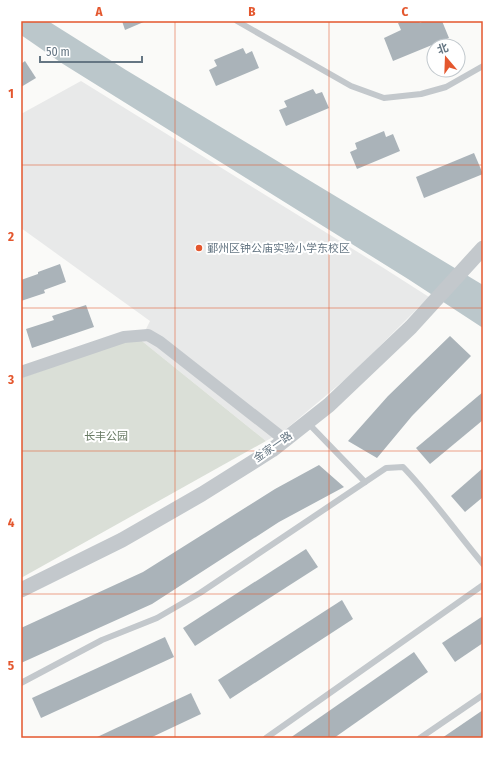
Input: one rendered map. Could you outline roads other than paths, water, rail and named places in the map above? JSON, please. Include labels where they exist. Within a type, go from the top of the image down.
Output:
[{"type":"street","name":"金家一路","points":[[21,590],[122,540],[202,494],[272,450],[329,405],[412,327],[483,248]]},
{"type":"street","points":[[21,372],[124,337],[148,335],[160,342],[285,440]]},
{"type":"lane","points":[[237,21],[351,86],[384,98],[421,94],[446,87],[483,66]]},
{"type":"lane","points":[[307,422],[365,482]]},
{"type":"lane","points":[[21,683],[102,640],[157,618],[200,593],[386,468],[403,467],[416,480],[483,564]]},
{"type":"lane","points":[[266,738],[483,585]]},
{"type":"lane","points":[[420,738],[483,695]]},
{"type":"place","name":"鄞州区钟公庙实验小学东校区","points":[[199,248]]},
{"type":"park label","name":"长丰公园","points":[[106,436]]}]
